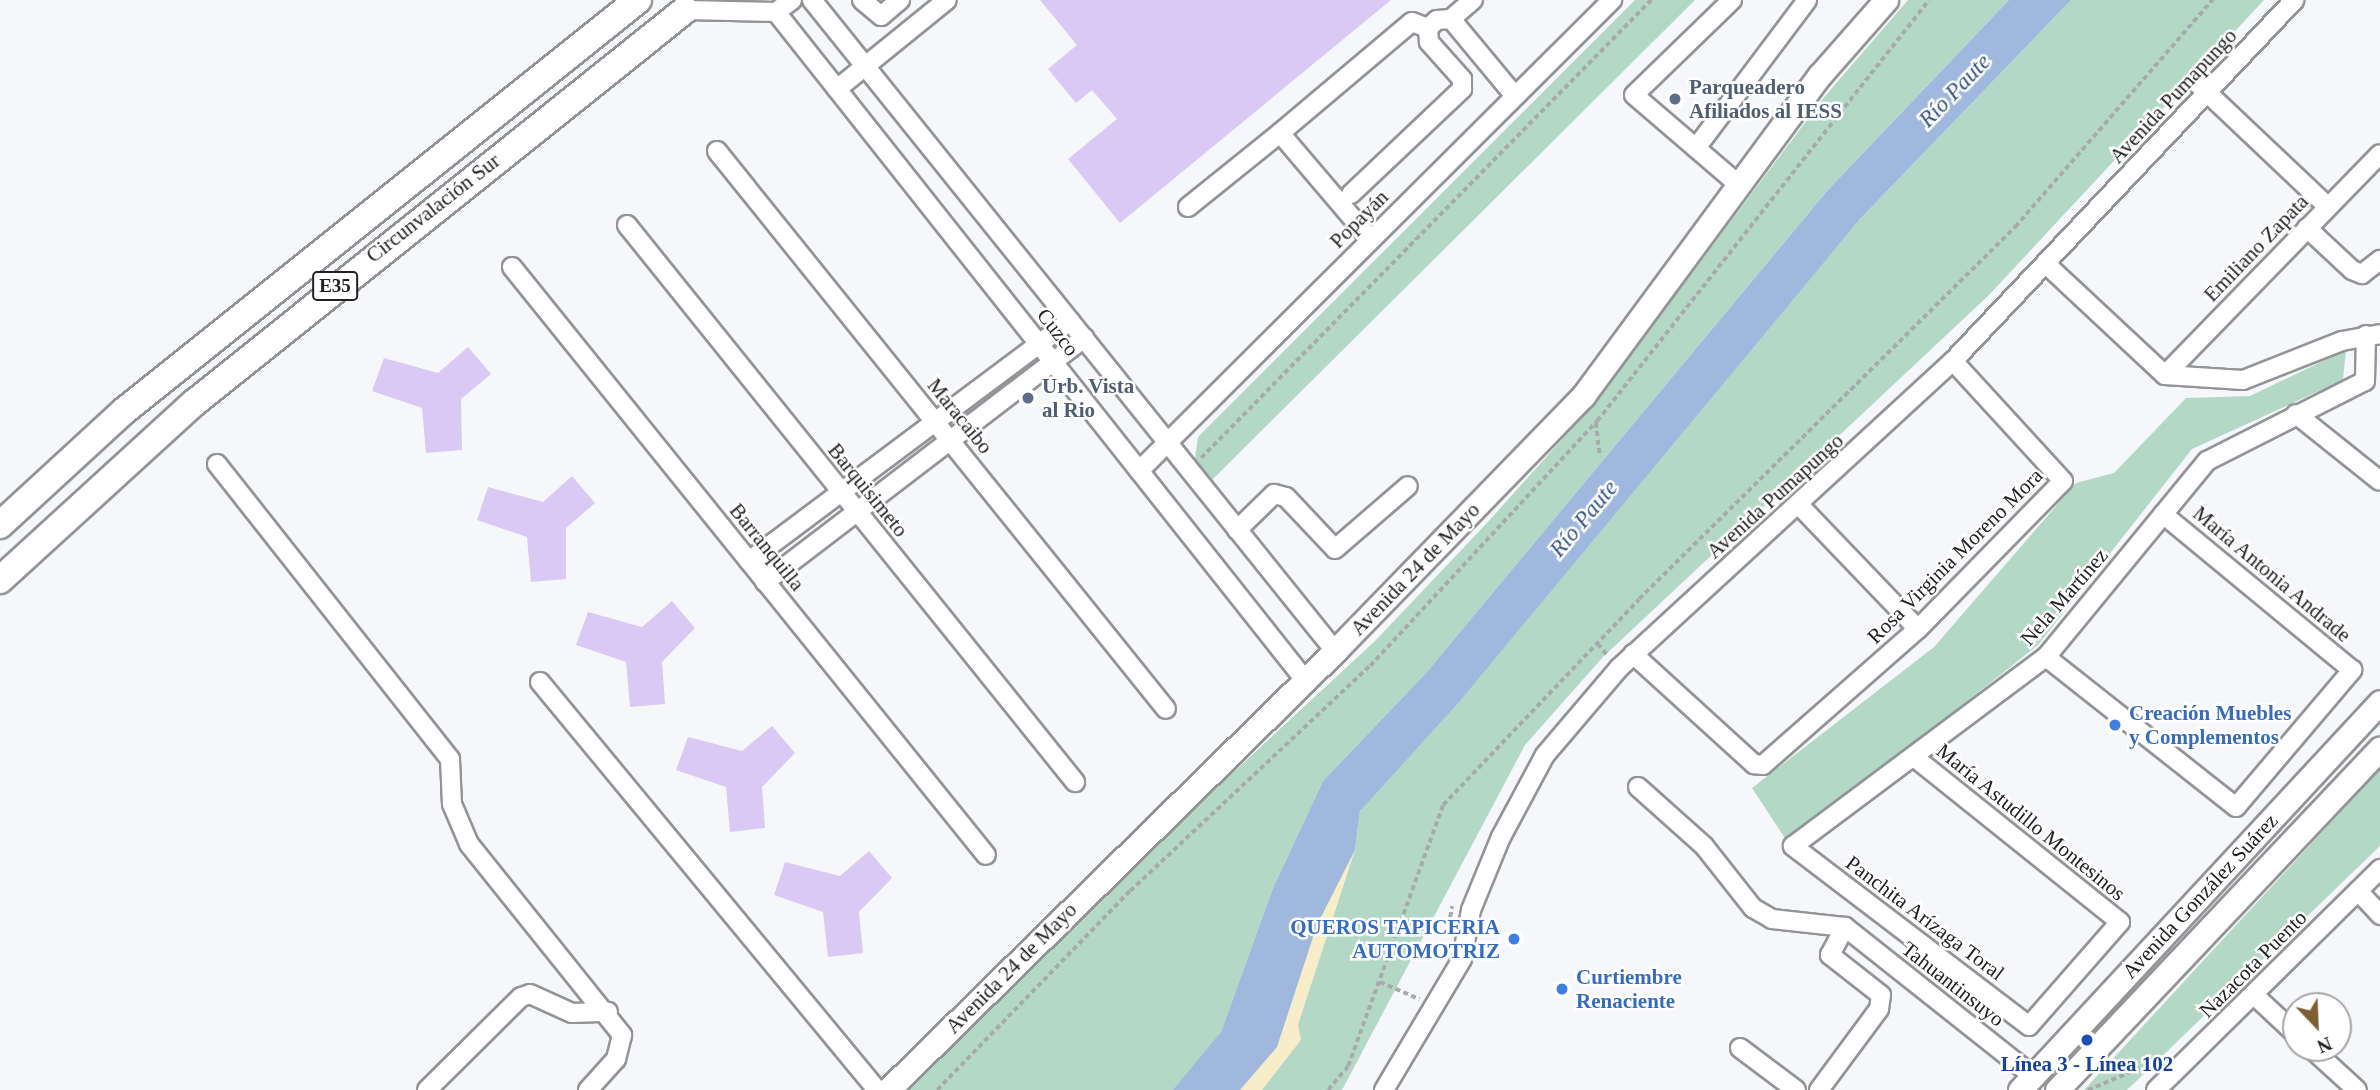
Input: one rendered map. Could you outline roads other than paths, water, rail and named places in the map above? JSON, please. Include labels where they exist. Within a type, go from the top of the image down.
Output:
[{"type":"highway","name":"Circunvalación Sur","points":[[0,525],[153,387],[638,0]]},
{"type":"highway","name":"Circunvalación Sur","points":[[0,580],[194,403],[685,10]]},
{"type":"main road","name":"Avenida 24 de Mayo","points":[[888,1090],[1335,651],[1583,396],[1738,184],[1886,0]]},
{"type":"main road","name":"Avenida González Suárez","points":[[2027,1083],[2380,702]]},
{"type":"main road","name":"Avenida González Suárez","points":[[2057,1090],[2380,748]]},
{"type":"street","points":[[685,10],[776,12],[792,0]]},
{"type":"street","name":"Cuzco","points":[[813,0],[1335,651]]},
{"type":"street","points":[[862,0],[881,16],[900,0]]},
{"type":"street","points":[[837,89],[947,0]]},
{"type":"street","name":"Popayán","points":[[1139,471],[1612,0]]},
{"type":"street","points":[[1732,0],[1634,95],[1738,184]]},
{"type":"street","points":[[1696,148],[1807,0]]},
{"type":"street","name":"Avenida Pumapungo","points":[[1384,1090],[1436,1009],[1462,959],[1471,910],[1501,837],[1545,755],[1633,654],[1800,506],[1953,362],[2047,265],[2202,88],[2294,0]]},
{"type":"street","points":[[1428,28],[1462,7],[1515,96]]},
{"type":"street","name":"Cuzco","points":[[776,12],[1304,679]]},
{"type":"street","points":[[1188,207],[1412,22],[1428,28]]},
{"type":"street","points":[[1351,194],[1462,89],[1462,79],[1429,42],[1428,28]]},
{"type":"street","points":[[2202,88],[2328,206]]},
{"type":"street","points":[[1280,133],[1371,240]]},
{"type":"street","name":"Maracaibo","points":[[717,151],[1166,709]]},
{"type":"street","name":"Emiliano Zapata","points":[[2165,375],[2380,154]]},
{"type":"street","name":"Barquisimeto","points":[[627,225],[1075,782]]},
{"type":"street","points":[[2307,228],[2352,270],[2362,274],[2380,260]]},
{"type":"street","points":[[2047,265],[2165,375],[2243,380],[2373,335]]},
{"type":"street","name":"Barranquilla","points":[[512,267],[986,855]]},
{"type":"street","points":[[749,561],[1070,321]]},
{"type":"street","name":"Nela Martínez","points":[[1793,846],[2046,657],[2207,461],[2373,379],[2373,335]]},
{"type":"street","points":[[765,582],[1084,338]]},
{"type":"street","name":"Rosa Virginia Moreno Mora","points":[[1633,654],[1754,764],[1773,759],[1918,629],[2063,481],[1953,362]]},
{"type":"street","points":[[2296,415],[2380,481]]},
{"type":"street","points":[[216,464],[450,760],[452,804],[469,844],[608,1012],[622,1034],[608,1071],[588,1090]]},
{"type":"street","points":[[1237,530],[1274,494],[1286,497],[1335,549],[1408,486]]},
{"type":"street","points":[[1800,506],[1918,629]]},
{"type":"street","name":"María Antonia Andrade","points":[[2046,657],[2236,807],[2352,670],[2164,514]]},
{"type":"street","points":[[540,682],[877,1090]]},
{"type":"street","name":"María Astudillo Montesinos","points":[[1914,757],[2120,922],[2029,1026]]},
{"type":"street","points":[[1638,787],[1704,846],[1753,908],[1772,919],[1845,927],[1830,955],[1881,995],[1879,1009],[1819,1090]]},
{"type":"street","name":"Panchita Arízaga Toral","points":[[1793,846],[2029,1026]]},
{"type":"street","name":"Nazacota Puento","points":[[2167,1087],[2380,869]]},
{"type":"street","points":[[2358,891],[2380,915]]},
{"type":"street","name":"Tahuantinsuyo","points":[[1845,927],[2027,1083]]},
{"type":"street","points":[[427,1090],[521,997],[530,994],[572,1013],[608,1012]]},
{"type":"street","points":[[2254,995],[2282,1021]]},
{"type":"street","points":[[1740,1048],[1796,1090]]},
{"type":"street","points":[[2326,1062],[2357,1090]]},
{"type":"water","name":"Río Paute","points":[[2009,0],[2071,0],[1860,219],[1459,702],[1360,811],[1355,850],[1317,925],[1277,1047],[1240,1090],[1173,1090],[1221,1032],[1273,888],[1323,781],[1426,673],[1827,191]]},
{"type":"place","name":"Parqueadero Afiliados al IESS","points":[[1675,99]]},
{"type":"place","name":"Urb. Vista al Rio","points":[[1028,398]]},
{"type":"place","name":"Creación Muebles y Complementos","points":[[2115,725]]},
{"type":"place","name":"QUEROS TAPICERIA AUTOMOTRIZ","points":[[1514,939]]},
{"type":"place","name":"Curtiembre Renaciente","points":[[1562,989]]},
{"type":"place","name":"Línea 3 - Línea 102","points":[[2087,1040]]}]
